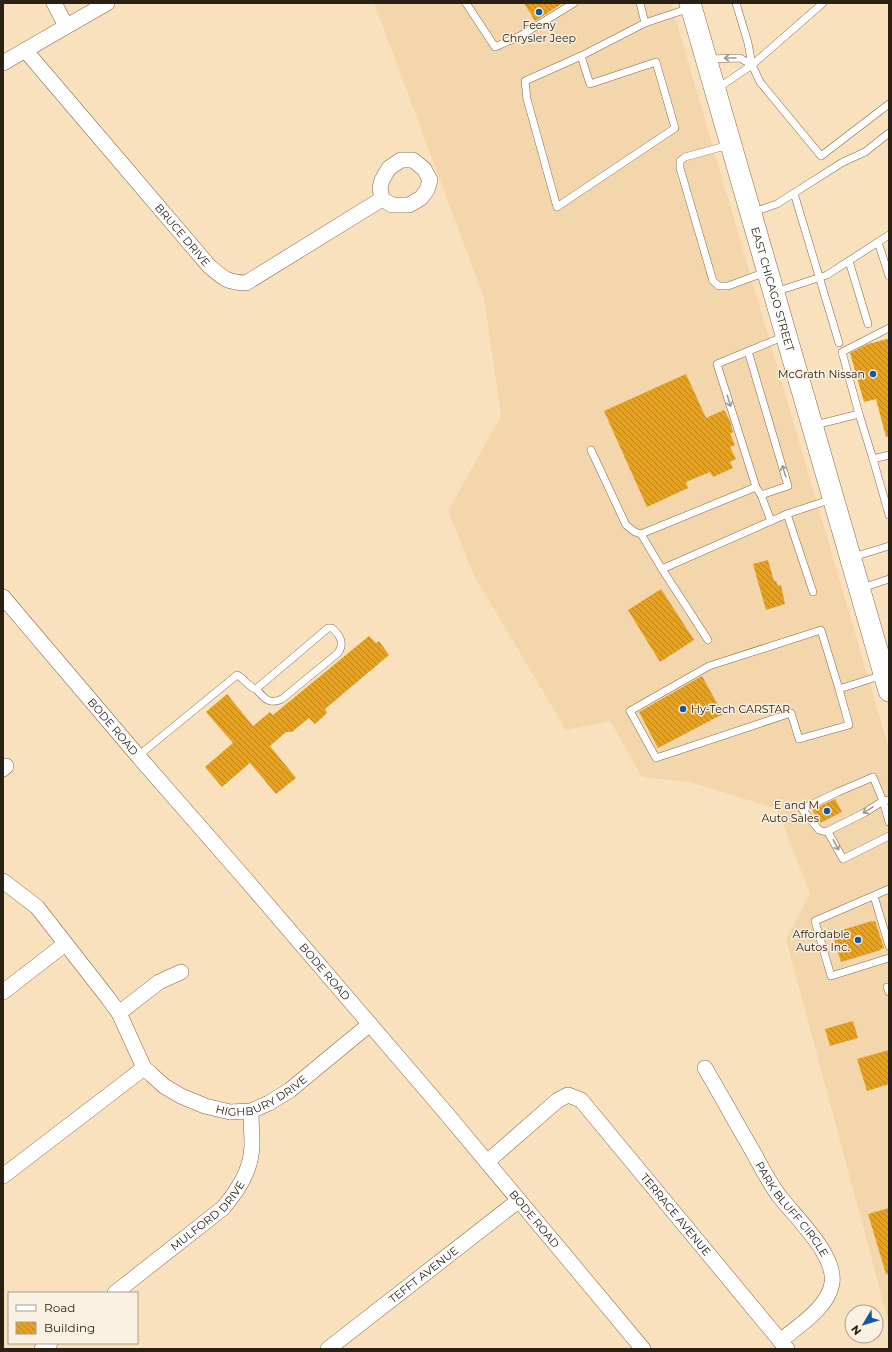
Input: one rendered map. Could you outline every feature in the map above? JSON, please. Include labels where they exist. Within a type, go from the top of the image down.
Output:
[{"type":"main road","name":"EAST CHICAGO STREET","points":[[691,5],[714,90],[887,680]]},
{"type":"street","points":[[54,3],[66,26]]},
{"type":"street","points":[[3,63],[107,3]]},
{"type":"street","name":"BRUCE DRIVE","points":[[25,50],[210,266],[220,275],[232,282],[246,283],[382,199]]},
{"type":"street","name":"BODE ROAD","points":[[3,597],[138,756],[370,1024],[643,1349]]},
{"type":"street","name":"HIGHBURY DRIVE","points":[[3,882],[37,907],[108,998],[119,1013],[144,1068],[164,1086],[181,1096],[205,1106],[230,1112],[251,1111],[269,1103],[290,1090],[370,1024]]},
{"type":"street","points":[[3,992],[65,944]]},
{"type":"street","points":[[119,1013],[159,982],[181,972]]},
{"type":"street","points":[[3,1176],[144,1068]]},
{"type":"street","name":"PARK BLUFF CIRCLE","points":[[705,1068],[773,1188],[820,1246],[827,1257],[832,1271],[831,1287],[824,1301],[783,1345]]},
{"type":"street","name":"TERRACE AVENUE","points":[[487,1162],[564,1096],[571,1095],[581,1100],[587,1105],[783,1345]]},
{"type":"street","name":"MULFORD DRIVE","points":[[116,1292],[223,1208],[236,1192],[248,1170],[252,1147],[251,1111]]},
{"type":"street","name":"TEFFT AVENUE","points":[[328,1349],[518,1201]]},
{"type":"lane","points":[[466,3],[495,47],[520,36],[574,3]]},
{"type":"lane","points":[[640,3],[645,23]]},
{"type":"lane","points":[[736,3],[748,43],[752,65],[760,82],[821,156],[889,104]]},
{"type":"lane","points":[[714,90],[752,65],[823,3]]},
{"type":"lane","points":[[581,56],[590,84],[656,62],[675,128],[556,207],[527,99],[525,81],[581,56],[645,23],[691,5]]},
{"type":"lane","points":[[706,59],[740,58],[752,65]]},
{"type":"lane","points":[[751,213],[777,204],[843,162],[865,152],[889,133]]},
{"type":"lane","points":[[730,145],[685,157],[680,161],[680,168],[713,281],[719,286],[728,286],[768,271]]},
{"type":"lane","points":[[794,193],[838,343]]},
{"type":"lane","points":[[773,292],[827,276],[889,235]]},
{"type":"lane","points":[[878,242],[889,276]]},
{"type":"lane","points":[[849,261],[868,324]]},
{"type":"lane","points":[[889,328],[842,352],[889,515]]},
{"type":"lane","points":[[771,521],[761,495],[756,487],[717,364],[787,335]]},
{"type":"lane","points":[[748,351],[788,486],[761,495]]},
{"type":"lane","points":[[812,426],[859,414]]},
{"type":"lane","points":[[591,450],[626,525],[635,532],[641,534],[708,640]]},
{"type":"lane","points":[[873,460],[889,455]]},
{"type":"lane","points":[[641,534],[756,487]]},
{"type":"lane","points":[[662,569],[787,514],[834,499]]},
{"type":"lane","points":[[787,514],[813,592]]},
{"type":"lane","points":[[850,558],[889,546]]},
{"type":"lane","points":[[860,589],[889,579]]},
{"type":"lane","points":[[138,756],[237,675],[239,675],[249,686],[256,689],[265,699],[269,701],[278,701],[282,699],[338,653],[341,646],[340,637],[332,628],[328,628],[256,689]]},
{"type":"lane","points":[[822,630],[839,689],[849,725],[799,739],[791,713],[656,758],[630,711],[709,666],[822,630]]},
{"type":"lane","points":[[839,689],[887,680]]},
{"type":"lane","points":[[886,800],[828,832],[820,830],[802,809],[874,777],[886,800],[889,822]]},
{"type":"lane","points":[[828,832],[843,859],[889,836]]},
{"type":"lane","points":[[889,889],[815,921],[831,976],[889,958]]},
{"type":"lane","points":[[874,896],[889,946]]},
{"type":"lane","points":[[889,987],[887,987],[889,992]]},
{"type":"shaded area","points":[[374,3],[671,3],[889,749],[889,1324],[786,939],[810,894],[777,809],[690,782],[642,777],[610,721],[566,730],[474,576],[448,511],[501,416],[484,298]]},
{"type":"building","name":"Feeny Chrysler Jeep","points":[[524,3],[563,3],[535,21]]},
{"type":"building","name":"McGrath Nissan","points":[[889,339],[889,436],[886,437],[876,399],[864,402],[850,353],[868,344]]},
{"type":"building","points":[[686,374],[706,418],[724,410],[730,421],[733,432],[730,434],[735,445],[730,447],[736,459],[730,462],[733,468],[713,477],[710,472],[686,482],[688,488],[647,507],[604,411]]},
{"type":"building","points":[[768,560],[774,581],[776,581],[778,586],[781,585],[785,604],[766,610],[753,564]]},
{"type":"building","points":[[661,589],[694,640],[660,662],[628,610]]},
{"type":"building","points":[[369,636],[376,643],[379,641],[389,655],[325,709],[327,713],[315,724],[309,718],[292,732],[286,732],[270,746],[296,778],[276,794],[250,763],[222,787],[205,767],[233,743],[206,712],[227,694],[253,726],[270,712],[273,715]]},
{"type":"building","name":"Hy-Tech CARSTAR","points":[[702,676],[723,714],[658,748],[639,712]]},
{"type":"building","name":"E and M Auto Sales","points":[[835,799],[842,812],[820,823],[812,810]]},
{"type":"building","name":"Affordable Autos Inc.","points":[[875,921],[884,948],[841,962],[832,933]]},
{"type":"building","points":[[853,1021],[858,1038],[830,1046],[825,1029]]},
{"type":"building","points":[[889,1050],[889,1084],[867,1091],[857,1059]]},
{"type":"building","points":[[889,1208],[889,1274],[886,1274],[868,1214]]},
{"type":"place","name":"Feeny Chrysler Jeep","points":[[539,12]]},
{"type":"place","name":"McGrath Nissan","points":[[873,374]]},
{"type":"place","name":"Hy-Tech CARSTAR","points":[[683,709]]},
{"type":"place","name":"E and M Auto Sales","points":[[827,811]]},
{"type":"place","name":"Affordable Autos Inc.","points":[[858,940]]}]
